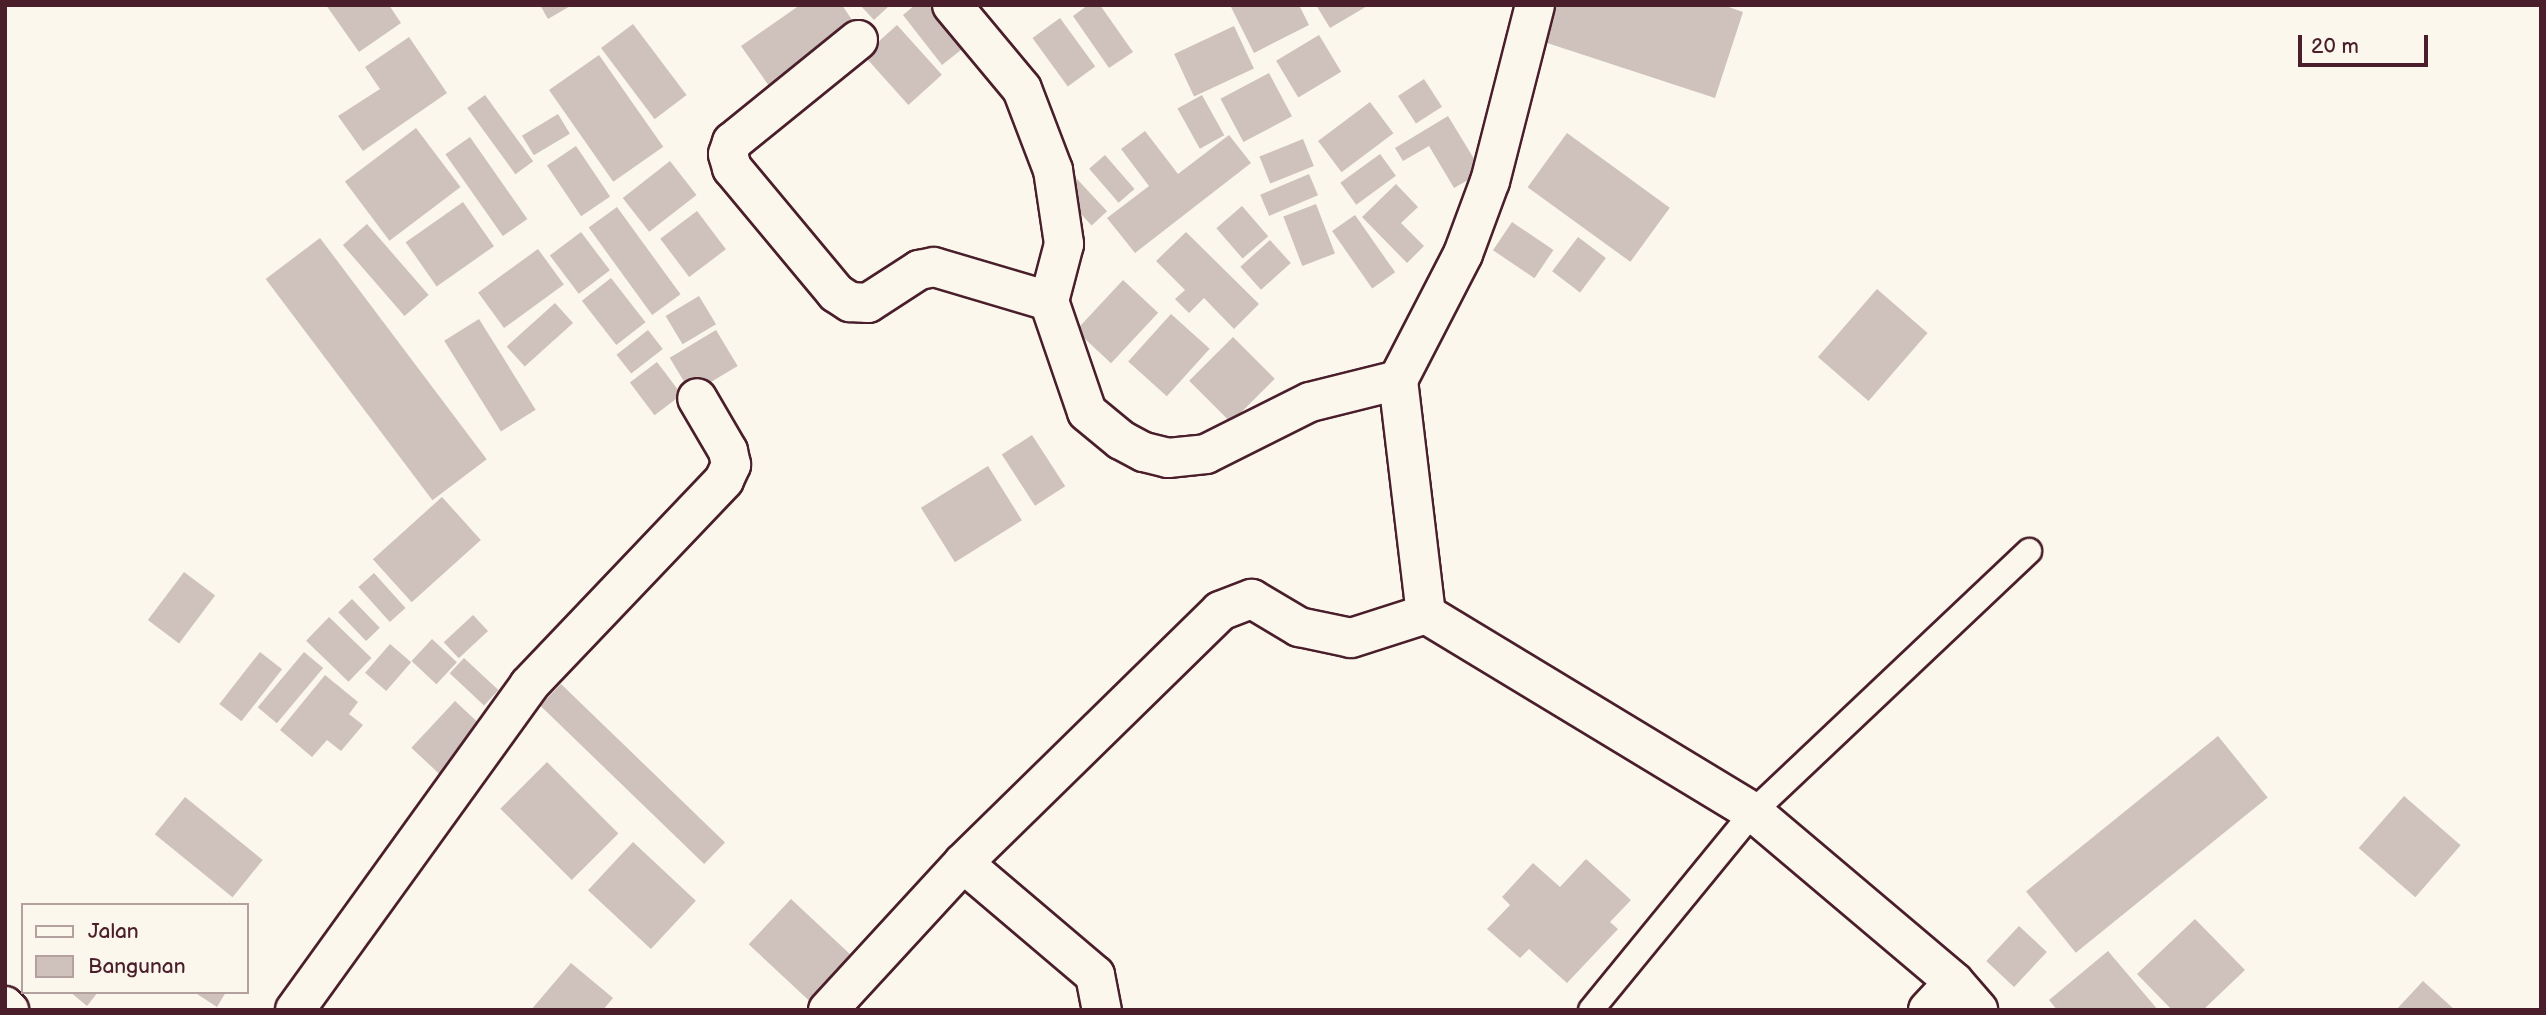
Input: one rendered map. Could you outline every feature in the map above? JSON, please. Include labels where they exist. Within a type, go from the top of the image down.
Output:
[{"type":"street","points":[[952,5],[1022,89],[1053,170],[1064,244],[1049,301],[1087,412],[1121,440],[1143,452],[1168,458],[1206,454],[1310,402],[1398,380]]},
{"type":"street","points":[[1426,614],[1398,380],[1463,254],[1481,205],[1535,5]]},
{"type":"street","points":[[858,40],[732,142],[728,154],[733,168],[836,293],[850,302],[868,303],[919,270],[934,267],[1049,301]]},
{"type":"street","points":[[295,1010],[529,685],[724,480],[731,465],[728,451],[697,398]]},
{"type":"street","points":[[828,1010],[963,863],[1107,725],[1168,658],[1236,602],[1252,599],[1299,627],[1351,638],[1426,614],[1754,812],[1966,996],[1928,1010]]},
{"type":"street","points":[[963,863],[1095,975],[1102,1010]]},
{"type":"street","points":[[5,1006],[9,1010]]},
{"type":"lane","points":[[1591,1010],[1754,812],[2029,551]]},
{"type":"building","points":[[326,5],[389,5],[401,23],[359,52]]},
{"type":"building","points":[[540,5],[572,5],[548,19]]},
{"type":"building","points":[[800,5],[842,5],[856,26],[769,86],[741,46]]},
{"type":"building","points":[[860,5],[890,5],[874,20]]},
{"type":"building","points":[[915,5],[934,5],[966,46],[942,65],[903,15]]},
{"type":"building","points":[[1088,5],[1100,5],[1133,52],[1109,68],[1073,16]]},
{"type":"building","points":[[1230,5],[1299,5],[1309,25],[1254,53]]},
{"type":"building","points":[[1316,5],[1369,5],[1330,28]]},
{"type":"building","points":[[1550,5],[1723,5],[1743,12],[1715,98],[1538,40]]},
{"type":"building","points":[[1060,18],[1095,67],[1068,87],[1032,38]]},
{"type":"building","points":[[633,24],[687,95],[655,119],[601,48]]},
{"type":"building","points":[[897,25],[942,75],[908,105],[864,55]]},
{"type":"building","points":[[1234,26],[1254,69],[1194,96],[1174,54]]},
{"type":"building","points":[[1319,35],[1341,72],[1298,98],[1276,61]]},
{"type":"building","points":[[409,37],[447,93],[363,151],[338,116],[380,89],[365,67]]},
{"type":"building","points":[[599,55],[663,147],[613,182],[549,90]]},
{"type":"building","points":[[1269,73],[1292,116],[1243,142],[1220,99]]},
{"type":"building","points":[[1424,79],[1442,107],[1416,124],[1398,96]]},
{"type":"building","points":[[485,95],[533,161],[515,174],[467,108]]},
{"type":"building","points":[[1202,95],[1224,135],[1200,149],[1178,109]]},
{"type":"building","points":[[1370,102],[1393,133],[1342,172],[1318,141]]},
{"type":"building","points":[[558,114],[570,134],[534,155],[522,136]]},
{"type":"building","points":[[1448,116],[1482,172],[1454,188],[1429,146],[1403,161],[1395,148]]},
{"type":"building","points":[[416,128],[461,187],[389,241],[345,182]]},
{"type":"building","points":[[1145,131],[1178,174],[1229,135],[1251,163],[1135,253],[1107,218],[1149,186],[1121,149]]},
{"type":"building","points":[[1567,133],[1670,208],[1630,262],[1528,187]]},
{"type":"building","points":[[470,137],[527,219],[503,236],[445,154]]},
{"type":"building","points":[[1303,139],[1314,166],[1270,183],[1259,157]]},
{"type":"building","points":[[576,146],[610,197],[581,216],[547,166]]},
{"type":"building","points":[[1380,154],[1396,176],[1356,205],[1340,183]]},
{"type":"building","points":[[1105,155],[1135,189],[1119,203],[1089,169]]},
{"type":"building","points":[[670,161],[696,195],[649,232],[623,198]]},
{"type":"building","points":[[1309,174],[1318,195],[1269,216],[1260,195]]},
{"type":"building","points":[[1077,179],[1107,211],[1092,226],[1062,193]]},
{"type":"building","points":[[1396,184],[1418,207],[1401,223],[1424,246],[1407,263],[1362,217]]},
{"type":"building","points":[[463,202],[494,246],[437,286],[406,242]]},
{"type":"building","points":[[1316,204],[1335,253],[1302,266],[1283,217]]},
{"type":"building","points":[[1242,206],[1268,236],[1243,258],[1216,228]]},
{"type":"building","points":[[617,207],[680,294],[652,315],[589,228]]},
{"type":"building","points":[[697,211],[726,249],[689,277],[660,239]]},
{"type":"building","points":[[1355,215],[1395,272],[1372,288],[1332,231]]},
{"type":"building","points":[[1512,222],[1553,250],[1534,278],[1493,250]]},
{"type":"building","points":[[367,224],[429,295],[405,316],[343,245]]},
{"type":"building","points":[[581,232],[610,270],[579,294],[550,255]]},
{"type":"building","points":[[1186,232],[1259,304],[1234,329],[1204,298],[1189,313],[1175,299],[1185,290],[1156,261]]},
{"type":"building","points":[[1578,237],[1606,258],[1580,292],[1552,271]]},
{"type":"building","points":[[320,238],[487,459],[432,500],[266,279]]},
{"type":"building","points":[[1270,240],[1291,263],[1261,290],[1240,267]]},
{"type":"building","points":[[538,249],[564,285],[504,328],[478,292]]},
{"type":"building","points":[[611,278],[645,322],[616,345],[582,301]]},
{"type":"building","points":[[1123,280],[1158,313],[1111,363],[1076,330]]},
{"type":"building","points":[[1877,289],[1928,333],[1869,401],[1818,357]]},
{"type":"building","points":[[699,296],[716,324],[683,344],[666,316]]},
{"type":"building","points":[[555,303],[573,323],[525,367],[507,346]]},
{"type":"building","points":[[1171,314],[1210,349],[1167,396],[1128,362]]},
{"type":"building","points":[[479,319],[536,410],[501,431],[444,341]]},
{"type":"building","points":[[648,330],[663,349],[631,374],[616,355]]},
{"type":"building","points":[[716,330],[738,366],[691,394],[670,358]]},
{"type":"building","points":[[1233,337],[1275,379],[1231,423],[1189,381]]},
{"type":"building","points":[[657,362],[682,395],[655,415],[630,382]]},
{"type":"building","points":[[1032,435],[1065,486],[1035,506],[1002,455]]},
{"type":"building","points":[[988,466],[1022,520],[955,562],[921,508]]},
{"type":"building","points":[[442,497],[481,540],[412,602],[373,559]]},
{"type":"building","points":[[184,572],[215,595],[179,643],[148,620]]},
{"type":"building","points":[[374,573],[405,608],[390,622],[358,587]]},
{"type":"building","points":[[352,599],[380,628],[366,641],[338,612]]},
{"type":"building","points":[[473,615],[488,631],[459,658],[444,642]]},
{"type":"building","points":[[329,617],[371,658],[349,682],[306,641]]},
{"type":"building","points":[[432,639],[457,662],[436,684],[412,661]]},
{"type":"building","points":[[390,644],[411,662],[386,691],[365,673]]},
{"type":"building","points":[[260,652],[282,669],[241,721],[219,704]]},
{"type":"building","points":[[304,652],[323,668],[277,723],[258,707]]},
{"type":"building","points":[[464,658],[498,690],[484,705],[450,673]]},
{"type":"building","points":[[325,675],[358,702],[349,714],[363,725],[341,751],[327,740],[312,757],[280,730]]},
{"type":"building","points":[[561,684],[725,842],[704,864],[540,706]]},
{"type":"building","points":[[455,701],[486,730],[442,776],[411,748]]},
{"type":"building","points":[[2218,736],[2268,797],[2076,953],[2026,891]]},
{"type":"building","points":[[547,762],[618,833],[572,880],[500,809]]},
{"type":"building","points":[[2404,796],[2461,845],[2415,897],[2359,848]]},
{"type":"building","points":[[185,797],[263,860],[233,897],[155,834]]},
{"type":"building","points":[[633,842],[696,901],[651,949],[588,890]]},
{"type":"building","points":[[1586,859],[1631,900],[1610,922],[1618,929],[1567,983],[1529,949],[1520,958],[1487,929],[1510,905],[1502,897],[1533,863],[1560,887]]},
{"type":"building","points":[[791,899],[854,958],[812,1003],[749,944]]},
{"type":"building","points":[[2195,919],[2245,970],[2203,1010],[2172,1010],[2137,974]]},
{"type":"building","points":[[2019,926],[2047,952],[2014,987],[1986,961]]},
{"type":"building","points":[[2108,951],[2158,1010],[2057,1010],[2049,1000]]},
{"type":"building","points":[[571,963],[613,998],[603,1010],[531,1010]]},
{"type":"building","points":[[2423,981],[2455,1010],[2396,1010]]},
{"type":"building","points":[[72,994],[96,994],[87,1006]]},
{"type":"building","points":[[197,994],[225,994],[217,1007]]}]
